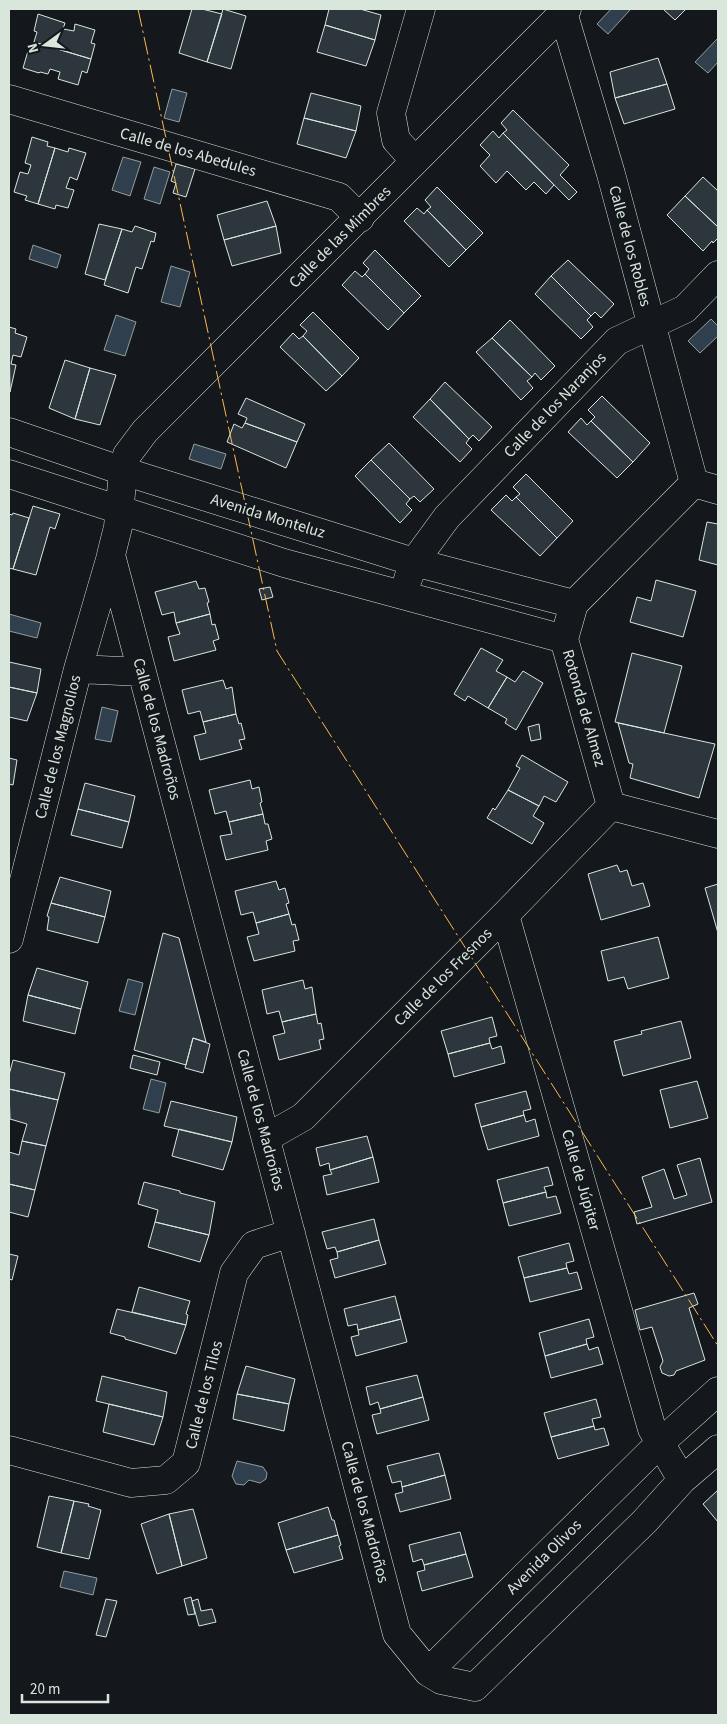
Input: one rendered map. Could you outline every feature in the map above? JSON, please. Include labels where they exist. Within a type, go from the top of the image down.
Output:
[{"type":"street","points":[[415,161],[396,140],[392,113],[421,9]]},
{"type":"street","name":"Calle de las Mimbres","points":[[123,471],[127,455],[145,431],[360,218],[564,10]]},
{"type":"street","name":"Calle de los Robles","points":[[564,10],[652,325],[706,487]]},
{"type":"street","name":"Calle de los Abedules","points":[[9,99],[339,197],[360,218]]},
{"type":"street","name":"Calle de los Naranjos","points":[[414,562],[446,517],[617,341],[685,309],[718,276]]},
{"type":"street","name":"Avenida Monteluz","points":[[9,432],[123,471],[414,562],[574,604]]},
{"type":"street","points":[[120,511],[123,471]]},
{"type":"street","points":[[9,474],[284,563],[564,639]]},
{"type":"street","name":"Rotonda de Almez","points":[[611,806],[564,639],[574,604],[706,487]]},
{"type":"street","name":"Calle de los Madroños","points":[[120,511],[111,555],[397,1634],[428,1672],[442,1680],[476,1687],[645,1521],[682,1480]]},
{"type":"street","name":"Calle de los Magnolios","points":[[9,939],[78,668],[111,555]]},
{"type":"street","points":[[402,596],[414,562]]},
{"type":"street","points":[[78,668],[142,672]]},
{"type":"street","points":[[611,806],[718,834]]},
{"type":"street","name":"Calle de los Fresnos","points":[[266,1138],[303,1117],[611,806]]},
{"type":"street","name":"Calle de Júpiter","points":[[505,915],[652,1430],[660,1443]]},
{"type":"street","name":"Calle de los Tilos","points":[[9,1450],[131,1483],[166,1480],[186,1463],[234,1273],[254,1245],[291,1233]]},
{"type":"street","name":"Avenida Olivos","points":[[428,1672],[660,1443],[718,1391]]},
{"type":"street","points":[[660,1443],[682,1480],[718,1449]]},
{"type":"water","points":[[611,9],[630,10],[608,34],[597,24]]},
{"type":"water","points":[[718,38],[718,62],[708,73],[695,62]]},
{"type":"water","points":[[172,89],[187,93],[179,122],[164,118]]},
{"type":"water","points":[[123,157],[141,162],[130,196],[112,190]]},
{"type":"water","points":[[154,167],[170,172],[160,204],[144,199]]},
{"type":"water","points":[[33,245],[61,255],[57,268],[29,259]]},
{"type":"water","points":[[171,266],[190,272],[180,307],[161,302]]},
{"type":"water","points":[[116,315],[136,322],[125,356],[104,350]]},
{"type":"water","points":[[711,319],[718,326],[718,336],[700,353],[688,341]]},
{"type":"water","points":[[194,444],[226,454],[221,469],[189,459]]},
{"type":"water","points":[[9,614],[41,623],[37,638],[9,631]]},
{"type":"water","points":[[102,707],[118,711],[111,742],[95,739]]},
{"type":"water","points":[[128,979],[143,983],[135,1015],[119,1011]]},
{"type":"water","points":[[151,1079],[166,1083],[159,1113],[143,1109]]},
{"type":"water","points":[[237,1461],[263,1467],[267,1473],[266,1479],[260,1483],[249,1480],[244,1485],[236,1484],[232,1476]]},
{"type":"water","points":[[64,1571],[97,1578],[93,1595],[60,1587]]},
{"type":"building","points":[[192,9],[202,9],[222,14],[207,62],[179,53]]},
{"type":"building","points":[[223,9],[246,16],[231,69],[207,62]]},
{"type":"building","points":[[329,9],[360,9],[381,15],[375,40],[325,25]]},
{"type":"building","points":[[663,9],[686,9],[675,20]]},
{"type":"building","points":[[38,14],[65,23],[63,29],[74,31],[75,24],[95,30],[91,43],[95,44],[91,59],[34,42],[37,32],[34,31]]},
{"type":"building","points":[[325,25],[375,40],[366,66],[317,52]]},
{"type":"building","points":[[34,42],[91,59],[87,73],[82,71],[78,85],[58,79],[60,72],[50,69],[48,74],[23,68],[28,51],[31,52]]},
{"type":"building","points":[[658,58],[667,84],[615,98],[610,72]]},
{"type":"building","points":[[667,84],[675,109],[624,124],[615,98]]},
{"type":"building","points":[[311,93],[361,106],[356,131],[304,118]]},
{"type":"building","points":[[513,110],[569,165],[560,175],[577,192],[569,200],[503,133],[507,130],[501,123]]},
{"type":"building","points":[[304,118],[356,131],[346,158],[297,144]]},
{"type":"building","points":[[493,131],[499,138],[503,133],[554,185],[546,194],[534,182],[526,190],[507,171],[496,183],[480,166],[490,155],[480,145]]},
{"type":"building","points":[[32,137],[48,142],[47,146],[55,148],[38,204],[25,200],[27,196],[14,192],[20,172],[28,174],[31,165],[25,163]]},
{"type":"building","points":[[55,148],[68,152],[69,148],[86,153],[77,180],[70,177],[66,188],[74,190],[68,208],[56,205],[55,209],[38,204]]},
{"type":"building","points":[[176,164],[195,169],[186,197],[173,193],[176,183],[171,181]]},
{"type":"building","points":[[703,177],[718,191],[718,227],[685,196]]},
{"type":"building","points":[[437,187],[483,233],[466,250],[427,210],[431,207],[425,200]]},
{"type":"building","points":[[685,196],[718,227],[718,238],[713,243],[712,241],[703,251],[667,215]]},
{"type":"building","points":[[267,201],[276,226],[224,240],[217,215]]},
{"type":"building","points":[[417,208],[424,214],[427,210],[466,250],[449,267],[404,221]]},
{"type":"building","points":[[99,224],[122,229],[105,280],[85,274]]},
{"type":"building","points":[[135,226],[156,233],[154,242],[151,241],[142,269],[136,267],[128,293],[104,285],[122,229],[132,232]]},
{"type":"building","points":[[276,226],[281,253],[232,266],[224,240]]},
{"type":"building","points":[[375,250],[421,296],[404,313],[365,274],[369,269],[363,263]]},
{"type":"building","points":[[568,260],[614,304],[601,318],[595,312],[591,316],[551,276]]},
{"type":"building","points":[[355,271],[362,277],[365,274],[404,313],[388,330],[342,285]]},
{"type":"building","points":[[551,276],[591,316],[587,320],[593,327],[581,339],[535,294]]},
{"type":"building","points":[[313,312],[359,358],[342,376],[303,336],[307,331],[300,325]]},
{"type":"building","points":[[510,320],[555,366],[541,380],[535,373],[532,377],[492,338]]},
{"type":"building","points":[[9,327],[16,329],[15,333],[27,337],[21,357],[13,355],[11,364],[16,365],[10,392]]},
{"type":"building","points":[[293,333],[299,339],[303,336],[342,376],[326,391],[280,347]]},
{"type":"building","points":[[492,338],[532,377],[527,381],[533,388],[521,400],[476,352]]},
{"type":"building","points":[[65,360],[90,368],[75,419],[49,408]]},
{"type":"building","points":[[90,368],[116,375],[100,425],[75,419]]},
{"type":"building","points":[[445,382],[492,427],[479,441],[473,435],[469,439],[430,399]]},
{"type":"building","points":[[602,396],[650,443],[633,462],[591,421],[595,417],[588,410]]},
{"type":"building","points":[[246,398],[305,424],[297,442],[245,423],[247,418],[238,414]]},
{"type":"building","points":[[430,399],[469,439],[466,443],[472,449],[460,462],[413,417]]},
{"type":"building","points":[[581,418],[587,425],[591,421],[633,462],[617,478],[568,432]]},
{"type":"building","points":[[245,423],[297,442],[286,468],[227,442],[234,424],[242,428]]},
{"type":"building","points":[[389,443],[434,489],[420,502],[414,496],[410,499],[371,460]]},
{"type":"building","points":[[371,460],[410,499],[406,504],[412,510],[400,523],[355,476]]},
{"type":"building","points":[[526,474],[573,521],[557,538],[516,497],[520,494],[513,487]]},
{"type":"building","points":[[506,495],[512,501],[516,497],[557,538],[540,556],[491,510]]},
{"type":"building","points":[[33,506],[60,514],[55,529],[50,527],[36,575],[13,569]]},
{"type":"building","points":[[13,513],[29,518],[13,569],[9,568],[9,514],[12,515]]},
{"type":"building","points":[[707,522],[718,524],[718,565],[699,560]]},
{"type":"building","points":[[656,580],[696,591],[683,637],[630,622],[637,597],[651,601]]},
{"type":"building","points":[[196,581],[199,589],[205,588],[210,614],[176,623],[174,612],[162,615],[155,592]]},
{"type":"building","points":[[270,587],[273,597],[262,600],[259,589]]},
{"type":"building","points":[[210,614],[212,625],[215,624],[219,639],[213,641],[216,650],[174,661],[168,637],[180,634],[176,623]]},
{"type":"building","points":[[481,648],[503,660],[496,671],[507,677],[488,708],[468,696],[465,701],[454,694]]},
{"type":"building","points":[[632,653],[682,666],[664,733],[615,722]]},
{"type":"building","points":[[9,662],[41,669],[37,693],[9,687]]},
{"type":"building","points":[[523,671],[543,683],[516,730],[505,723],[507,719],[488,708],[507,677],[515,682]]},
{"type":"building","points":[[223,680],[226,689],[232,687],[236,714],[203,722],[200,711],[188,714],[182,690]]},
{"type":"building","points":[[9,687],[37,693],[27,721],[9,717]]},
{"type":"building","points":[[236,714],[239,724],[241,723],[245,739],[239,740],[242,749],[200,760],[194,736],[206,733],[203,722]]},
{"type":"building","points":[[618,723],[715,744],[699,798],[630,778],[633,764],[629,763]]},
{"type":"building","points":[[539,724],[541,739],[531,741],[528,727]]},
{"type":"building","points":[[522,755],[568,782],[556,802],[544,796],[539,806],[508,790],[520,768],[516,766]]},
{"type":"building","points":[[9,758],[17,760],[13,785],[9,784]]},
{"type":"building","points":[[250,780],[252,789],[259,787],[263,814],[229,822],[226,811],[215,814],[209,790]]},
{"type":"building","points":[[85,783],[135,796],[129,822],[78,809]]},
{"type":"building","points":[[508,790],[539,806],[533,816],[544,823],[532,844],[487,818],[493,808],[495,810]]},
{"type":"building","points":[[78,809],[129,822],[122,848],[71,835]]},
{"type":"building","points":[[263,814],[265,824],[268,824],[272,839],[266,841],[268,850],[226,860],[220,836],[232,834],[229,822]]},
{"type":"building","points":[[617,865],[620,872],[627,870],[632,886],[643,883],[650,906],[601,920],[588,874]]},
{"type":"building","points":[[60,877],[111,891],[105,917],[51,903]]},
{"type":"building","points":[[276,881],[279,890],[285,888],[289,903],[286,904],[289,914],[256,923],[253,912],[241,915],[235,891]]},
{"type":"building","points":[[718,884],[718,933],[705,888]]},
{"type":"building","points":[[51,903],[105,917],[98,943],[47,930],[49,917],[47,916]]},
{"type":"building","points":[[289,914],[292,925],[295,924],[299,940],[293,941],[295,951],[254,961],[247,937],[259,934],[256,923]]},
{"type":"building","points":[[163,933],[179,938],[206,1042],[193,1038],[186,1065],[134,1050]]},
{"type":"building","points":[[658,937],[669,978],[628,989],[624,977],[608,981],[601,951]]},
{"type":"building","points":[[37,968],[88,982],[81,1009],[28,995]]},
{"type":"building","points":[[303,980],[305,989],[312,987],[316,1014],[282,1022],[279,1011],[267,1014],[262,990]]},
{"type":"building","points":[[28,995],[81,1009],[75,1034],[23,1021]]},
{"type":"building","points":[[316,1014],[318,1024],[321,1023],[324,1039],[319,1040],[321,1049],[279,1060],[273,1036],[285,1033],[282,1022]]},
{"type":"building","points":[[492,1017],[497,1036],[489,1038],[490,1043],[448,1054],[441,1031]]},
{"type":"building","points":[[681,1021],[691,1058],[623,1076],[614,1041],[642,1034],[641,1031]]},
{"type":"building","points":[[193,1038],[210,1044],[203,1073],[185,1068]]},
{"type":"building","points":[[490,1043],[492,1049],[501,1046],[505,1063],[454,1077],[448,1054]]},
{"type":"building","points":[[133,1055],[160,1062],[157,1075],[130,1068]]},
{"type":"building","points":[[13,1060],[65,1073],[58,1100],[9,1089],[9,1075]]},
{"type":"building","points":[[697,1081],[708,1118],[670,1128],[660,1090]]},
{"type":"building","points":[[9,1089],[58,1100],[46,1146],[22,1141],[27,1124],[10,1119]]},
{"type":"building","points":[[526,1091],[531,1109],[523,1111],[524,1115],[481,1127],[475,1104]]},
{"type":"building","points":[[171,1101],[237,1117],[232,1142],[164,1126]]},
{"type":"building","points":[[524,1115],[526,1122],[535,1119],[539,1136],[488,1150],[481,1127]]},
{"type":"building","points":[[179,1129],[232,1142],[223,1170],[172,1156]]},
{"type":"building","points":[[367,1136],[373,1157],[330,1170],[329,1163],[320,1166],[316,1148]]},
{"type":"building","points":[[22,1141],[46,1146],[35,1190],[9,1184],[9,1152],[19,1155]]},
{"type":"building","points":[[373,1157],[379,1182],[327,1195],[323,1176],[332,1174],[330,1170]]},
{"type":"building","points":[[700,1158],[712,1202],[637,1224],[634,1212],[652,1207],[642,1177],[664,1169],[674,1199],[687,1195],[677,1165]]},
{"type":"building","points":[[548,1167],[553,1185],[544,1187],[546,1192],[503,1203],[497,1180]]},
{"type":"building","points":[[144,1182],[215,1202],[209,1235],[155,1222],[158,1210],[138,1204]]},
{"type":"building","points":[[9,1184],[35,1190],[28,1217],[9,1212]]},
{"type":"building","points":[[546,1192],[547,1198],[556,1196],[561,1213],[509,1226],[503,1203]]},
{"type":"building","points":[[374,1219],[379,1240],[337,1252],[335,1247],[327,1249],[322,1232]]},
{"type":"building","points":[[155,1222],[209,1235],[200,1262],[148,1247]]},
{"type":"building","points":[[379,1240],[386,1264],[335,1278],[330,1260],[338,1258],[337,1252]]},
{"type":"building","points":[[569,1243],[574,1261],[566,1263],[567,1268],[524,1278],[518,1257]]},
{"type":"building","points":[[9,1254],[18,1256],[12,1280],[9,1279]]},
{"type":"building","points":[[567,1268],[569,1274],[577,1272],[582,1289],[530,1302],[524,1278]]},
{"type":"building","points":[[139,1287],[190,1301],[186,1314],[188,1315],[186,1325],[132,1312]]},
{"type":"building","points":[[694,1293],[698,1304],[689,1308],[705,1360],[676,1371],[674,1375],[669,1376],[662,1373],[660,1367],[663,1361],[652,1327],[640,1330],[635,1310]]},
{"type":"building","points":[[395,1296],[401,1319],[358,1330],[357,1324],[348,1326],[344,1309]]},
{"type":"building","points":[[117,1309],[186,1325],[176,1354],[110,1333]]},
{"type":"building","points":[[401,1319],[407,1342],[356,1356],[351,1337],[359,1335],[358,1330]]},
{"type":"building","points":[[589,1319],[594,1337],[586,1339],[587,1344],[545,1356],[539,1333]]},
{"type":"building","points":[[587,1344],[589,1350],[598,1347],[603,1364],[551,1378],[545,1356]]},
{"type":"building","points":[[246,1366],[295,1379],[289,1404],[237,1394]]},
{"type":"building","points":[[417,1375],[423,1397],[380,1409],[378,1402],[370,1405],[366,1387]]},
{"type":"building","points":[[102,1376],[167,1392],[163,1417],[96,1401]]},
{"type":"building","points":[[237,1394],[289,1404],[284,1431],[233,1419]]},
{"type":"building","points":[[423,1397],[429,1420],[377,1434],[372,1415],[381,1413],[380,1409]]},
{"type":"building","points":[[596,1399],[601,1417],[592,1419],[594,1426],[551,1437],[544,1413]]},
{"type":"building","points":[[109,1404],[163,1417],[154,1445],[103,1432]]},
{"type":"building","points":[[594,1426],[595,1430],[604,1428],[609,1445],[558,1459],[551,1437]]},
{"type":"building","points":[[439,1453],[445,1475],[402,1487],[401,1481],[392,1483],[387,1466]]},
{"type":"building","points":[[445,1475],[451,1499],[400,1512],[395,1494],[403,1492],[402,1487]]},
{"type":"building","points":[[718,1490],[718,1522],[703,1504]]},
{"type":"building","points":[[49,1496],[74,1501],[61,1553],[37,1547]]},
{"type":"building","points":[[74,1501],[89,1504],[88,1506],[101,1510],[89,1559],[61,1553]]},
{"type":"building","points":[[328,1507],[338,1535],[286,1550],[278,1523]]},
{"type":"building","points":[[193,1509],[207,1558],[182,1566],[169,1514]]},
{"type":"building","points":[[169,1514],[182,1566],[157,1574],[141,1524]]},
{"type":"building","points":[[460,1532],[466,1554],[424,1565],[422,1559],[413,1562],[409,1545]]},
{"type":"building","points":[[338,1535],[343,1559],[294,1573],[286,1550]]},
{"type":"building","points":[[466,1554],[473,1577],[422,1591],[417,1572],[425,1570],[424,1565]]},
{"type":"building","points":[[191,1597],[195,1614],[188,1615],[184,1599]]},
{"type":"building","points":[[106,1599],[117,1601],[106,1637],[96,1635]]},
{"type":"building","points":[[198,1599],[201,1611],[212,1609],[216,1622],[199,1626],[192,1601]]},
{"type":"power","points":[[138,9],[277,651],[718,1346]]}]
